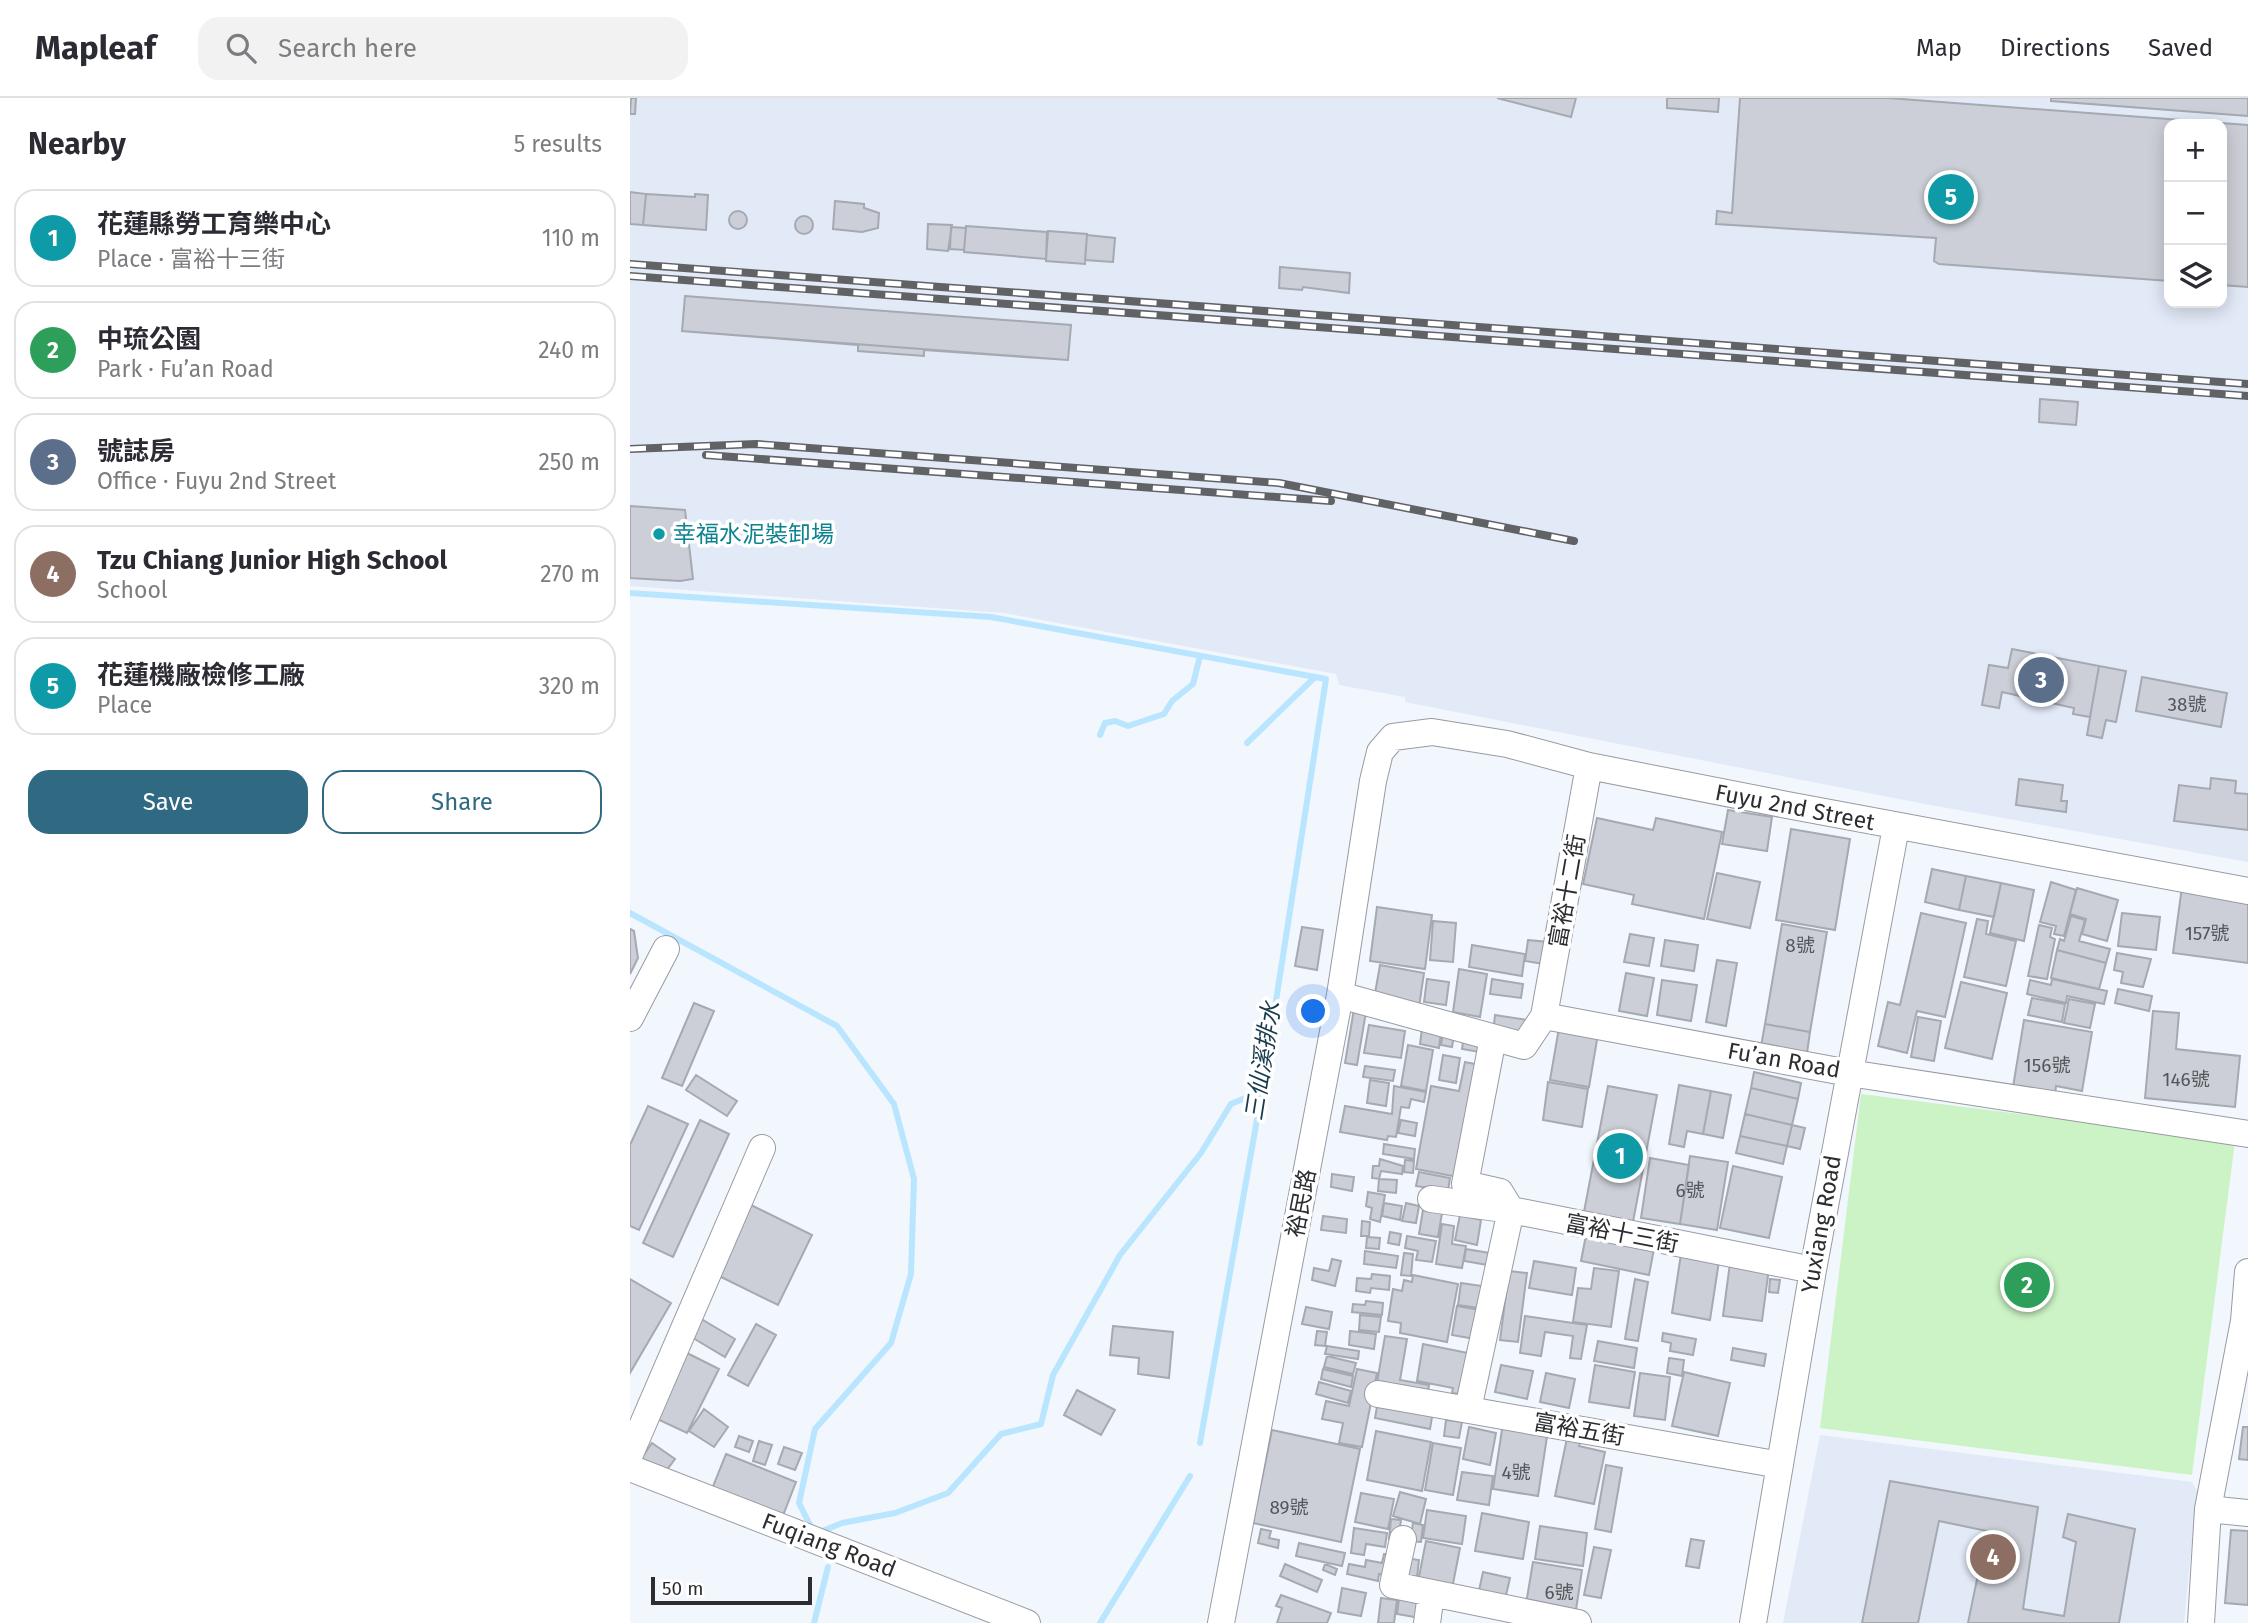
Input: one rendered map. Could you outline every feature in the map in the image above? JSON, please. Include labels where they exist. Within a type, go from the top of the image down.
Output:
[{"type":"street","name":"Fuyu 2nd Street","points":[[1373,781],[1380,752],[1393,737],[1432,732],[1507,744],[1589,765],[1896,827],[2248,891]]},
{"type":"street","name":"富裕十二街","points":[[1544,1016],[1589,765]]},
{"type":"street","name":"裕民路","points":[[1221,1623],[1340,995],[1373,781]]},
{"type":"street","name":"Yuxiang Road","points":[[1753,1623],[1813,1270],[1896,827]]},
{"type":"street","points":[[630,1018],[666,949]]},
{"type":"street","points":[[1340,995],[1524,1046],[1544,1016]]},
{"type":"street","name":"Fu’an Road","points":[[1544,1016],[1849,1073],[2248,1134]]},
{"type":"street","points":[[1468,1409],[1511,1210],[1500,1192],[1465,1184],[1493,1038]]},
{"type":"street","points":[[630,1454],[762,1148]]},
{"type":"street","name":"富裕十三街","points":[[1431,1199],[1511,1210],[1813,1270]]},
{"type":"street","points":[[2201,1623],[2207,1508],[2246,1321],[2248,1272]]},
{"type":"street","name":"富裕五街","points":[[1378,1394],[1780,1465]]},
{"type":"street","name":"Fuqiang Road","points":[[630,1468],[1027,1623]]},
{"type":"street","points":[[2207,1508],[2248,1513]]},
{"type":"street","points":[[1403,1539],[1394,1585],[1578,1623]]},
{"type":"street","points":[[1427,1623],[1431,1594]]},
{"type":"shaded area","points":[[630,98],[2248,98],[2248,862],[1925,804],[1405,702],[1405,697],[1339,685],[1336,674],[1004,613],[630,586]]},
{"type":"shaded area","points":[[1820,1435],[2192,1482],[2197,1491],[2184,1623],[1783,1623]]},
{"type":"green space","points":[[1861,1094],[2235,1141],[2192,1475],[1820,1428]]},
{"type":"building","points":[[631,98],[636,98],[635,114],[630,114]]},
{"type":"building","points":[[1497,98],[1576,98],[1571,117]]},
{"type":"building","points":[[1667,98],[1719,98],[1718,112],[1667,108]]},
{"type":"building","points":[[1740,98],[1888,98],[2168,119],[2164,119],[2164,281],[1939,264],[1934,261],[1936,238],[1716,224],[1717,211],[1732,213]]},
{"type":"building","points":[[2051,98],[2248,98],[2248,116],[2051,101]]},
{"type":"building","points":[[2227,123],[2248,125],[2248,287],[2227,285]]},
{"type":"building","points":[[630,192],[646,194],[643,225],[630,224]]},
{"type":"building","points":[[646,194],[695,197],[695,194],[708,195],[706,230],[643,225]]},
{"type":"building","points":[[835,201],[864,204],[864,208],[879,213],[878,228],[862,232],[833,229]]},
{"type":"building","points":[[734,211],[742,211],[747,220],[745,227],[734,229],[729,224],[729,216]]},
{"type":"building","points":[[800,216],[808,216],[813,225],[811,232],[800,234],[795,229],[795,221]]},
{"type":"building","points":[[928,224],[952,225],[948,251],[927,249]]},
{"type":"building","points":[[966,226],[1047,232],[1046,259],[964,252]]},
{"type":"building","points":[[951,227],[966,228],[964,250],[950,249]]},
{"type":"building","points":[[1048,231],[1087,234],[1085,264],[1046,261]]},
{"type":"building","points":[[1087,235],[1115,238],[1113,262],[1085,260]]},
{"type":"building","points":[[1280,267],[1350,273],[1349,293],[1303,287],[1302,290],[1279,288]]},
{"type":"building","points":[[685,296],[1071,325],[1068,360],[682,331]]},
{"type":"building","points":[[685,296],[1071,325],[1068,360],[924,350],[924,356],[858,351],[858,345],[682,331]]},
{"type":"building","points":[[2040,399],[2078,402],[2076,425],[2039,422]]},
{"type":"building","name":"幸福水泥裝卸場","points":[[630,506],[685,510],[693,579],[680,581],[630,578]]},
{"type":"building","points":[[2012,649],[2099,666],[2090,717],[2073,714],[2074,708],[2002,692],[1999,708],[1982,705],[1989,665],[2008,668]]},
{"type":"building","points":[[2099,666],[2126,671],[2116,722],[2106,720],[2102,738],[2087,735]]},
{"type":"building","points":[[2142,677],[2227,693],[2221,727],[2136,711]]},
{"type":"building","points":[[2211,778],[2236,781],[2235,793],[2248,794],[2248,830],[2174,821],[2179,785],[2210,789]]},
{"type":"building","points":[[2019,779],[2063,785],[2061,801],[2067,801],[2066,812],[2016,805]]},
{"type":"building","points":[[1728,810],[1772,817],[1767,851],[1722,844]]},
{"type":"building","points":[[1597,818],[1653,830],[1656,818],[1722,832],[1704,919],[1632,904],[1634,895],[1583,884]]},
{"type":"building","points":[[1791,829],[1850,839],[1835,930],[1776,920]]},
{"type":"building","points":[[1932,869],[1966,876],[1959,910],[1925,902]]},
{"type":"building","points":[[1717,873],[1760,882],[1750,928],[1707,919]]},
{"type":"building","points":[[1966,876],[2001,883],[1994,917],[1959,910]]},
{"type":"building","points":[[2051,882],[2076,890],[2064,936],[2054,934],[2056,926],[2040,922]]},
{"type":"building","points":[[2001,883],[2034,890],[2024,941],[1990,933]]},
{"type":"building","points":[[2182,887],[2248,896],[2248,963],[2173,953]]},
{"type":"building","points":[[2077,888],[2118,900],[2107,941],[2082,934],[2086,919],[2070,914]]},
{"type":"building","points":[[1377,907],[1432,915],[1425,969],[1370,961]]},
{"type":"building","points":[[1921,913],[1966,923],[1945,1017],[1917,1011],[1907,1053],[1878,1046],[1888,1002],[1900,1005]]},
{"type":"building","points":[[2122,913],[2160,917],[2156,950],[2118,946]]},
{"type":"building","points":[[2071,916],[2085,920],[2079,941],[2110,949],[2106,963],[2057,950],[2060,939],[2064,941]]},
{"type":"building","points":[[1977,919],[1988,921],[1986,934],[2016,941],[2006,986],[1964,977]]},
{"type":"building","points":[[1433,921],[1456,923],[1453,962],[1430,960]]},
{"type":"building","points":[[1782,924],[1827,932],[1810,1032],[1765,1024]]},
{"type":"building","points":[[2039,925],[2052,928],[2050,937],[2055,939],[2047,979],[2028,976]]},
{"type":"building","points":[[1302,927],[1323,930],[1317,970],[1295,966]]},
{"type":"building","points":[[630,929],[634,931],[638,958],[630,974]]},
{"type":"building","points":[[1630,934],[1654,938],[1649,966],[1624,962]]},
{"type":"building","points":[[1528,940],[1548,942],[1544,964],[1525,961]]},
{"type":"building","points":[[1665,940],[1698,945],[1694,971],[1661,966]]},
{"type":"building","points":[[1472,945],[1525,954],[1522,976],[1469,967]]},
{"type":"building","points":[[2057,950],[2106,963],[2099,989],[2051,978]]},
{"type":"building","points":[[2117,953],[2151,959],[2143,987],[2121,983],[2123,972],[2114,970]]},
{"type":"building","points":[[1717,960],[1737,963],[1726,1026],[1706,1022]]},
{"type":"building","points":[[1380,965],[1424,973],[1419,1007],[1374,999]]},
{"type":"building","points":[[1459,969],[1487,974],[1480,1017],[1453,1012]]},
{"type":"building","points":[[1626,973],[1654,978],[1647,1016],[1619,1011]]},
{"type":"building","points":[[1427,979],[1449,982],[1446,1005],[1424,1002]]},
{"type":"building","points":[[1492,979],[1523,984],[1521,998],[1490,994]]},
{"type":"building","points":[[2052,979],[2107,991],[2104,1004],[2067,996],[2066,1003],[2027,994],[2030,980],[2051,985]]},
{"type":"building","points":[[1662,980],[1697,985],[1691,1021],[1657,1015]]},
{"type":"building","points":[[1961,982],[2007,993],[1992,1059],[1945,1048]]},
{"type":"building","points":[[2118,989],[2152,996],[2149,1011],[2115,1003]]},
{"type":"building","points":[[2032,998],[2065,1004],[2062,1022],[2028,1015]]},
{"type":"building","points":[[2069,999],[2095,1004],[2090,1028],[2064,1023]]},
{"type":"building","points":[[694,1003],[714,1011],[682,1086],[662,1078]]},
{"type":"building","points":[[1354,1009],[1366,1012],[1357,1065],[1345,1063]]},
{"type":"building","points":[[2153,1011],[2179,1013],[2176,1049],[2240,1056],[2235,1107],[2145,1098]]},
{"type":"building","points":[[1495,1015],[1527,1020],[1524,1037],[1493,1033]]},
{"type":"building","points":[[1918,1017],[1941,1021],[1934,1061],[1911,1057]]},
{"type":"building","points":[[2024,1020],[2092,1032],[2082,1091],[2056,1086],[2055,1095],[2013,1087]]},
{"type":"building","points":[[1765,1024],[1810,1032],[1806,1060],[1760,1052]]},
{"type":"building","points":[[1369,1025],[1405,1031],[1401,1058],[1364,1053]]},
{"type":"building","points":[[1444,1027],[1455,1029],[1452,1047],[1441,1045]]},
{"type":"building","points":[[1559,1028],[1598,1034],[1589,1087],[1550,1080]]},
{"type":"building","points":[[1422,1029],[1441,1032],[1439,1048],[1420,1044]]},
{"type":"building","points":[[1464,1035],[1485,1053],[1462,1049]]},
{"type":"building","points":[[1408,1045],[1433,1050],[1426,1091],[1401,1086]]},
{"type":"building","points":[[1443,1055],[1460,1058],[1456,1083],[1439,1080]]},
{"type":"building","points":[[1465,1062],[1484,1066],[1463,1178],[1416,1169],[1431,1086],[1459,1091]]},
{"type":"building","points":[[1365,1066],[1395,1070],[1393,1081],[1363,1077]]},
{"type":"building","points":[[1754,1072],[1801,1083],[1798,1099],[1751,1088]]},
{"type":"building","points":[[696,1075],[737,1101],[727,1116],[686,1090]]},
{"type":"building","points":[[1370,1080],[1389,1083],[1386,1106],[1367,1103]]},
{"type":"building","points":[[1548,1082],[1588,1089],[1582,1127],[1543,1120]]},
{"type":"building","points":[[1679,1085],[1711,1091],[1703,1134],[1687,1131],[1684,1147],[1669,1144]]},
{"type":"building","points":[[1394,1086],[1426,1092],[1424,1102],[1411,1099],[1409,1108],[1401,1107],[1396,1137],[1388,1136],[1387,1140],[1340,1132],[1345,1106],[1392,1114]]},
{"type":"building","points":[[1608,1086],[1657,1095],[1632,1227],[1583,1217]]},
{"type":"building","points":[[1751,1088],[1798,1099],[1792,1125],[1745,1114]]},
{"type":"building","points":[[1711,1091],[1731,1095],[1723,1138],[1703,1134]]},
{"type":"building","points":[[648,1106],[688,1124],[639,1230],[630,1226],[630,1145]]},
{"type":"building","points":[[1745,1114],[1792,1125],[1787,1146],[1740,1136]]},
{"type":"building","points":[[700,1120],[729,1134],[673,1257],[643,1243]]},
{"type":"building","points":[[1401,1120],[1417,1123],[1415,1136],[1398,1133]]},
{"type":"building","points":[[1792,1125],[1805,1128],[1800,1149],[1787,1146]]},
{"type":"building","points":[[1740,1136],[1787,1146],[1783,1164],[1736,1153]]},
{"type":"building","points":[[1384,1144],[1415,1149],[1414,1159],[1383,1154]]},
{"type":"building","points":[[1690,1156],[1728,1162],[1717,1230],[1680,1224]]},
{"type":"building","points":[[1650,1158],[1689,1165],[1680,1224],[1641,1218]]},
{"type":"building","points":[[1380,1159],[1403,1166],[1402,1174],[1381,1171],[1379,1179],[1372,1178],[1373,1166],[1379,1166]]},
{"type":"building","points":[[1405,1160],[1414,1161],[1413,1173],[1404,1172]]},
{"type":"building","points":[[1733,1166],[1782,1177],[1769,1238],[1720,1228]]},
{"type":"building","points":[[1419,1172],[1450,1178],[1448,1191],[1416,1186]]},
{"type":"building","points":[[1332,1174],[1354,1177],[1352,1191],[1331,1187]]},
{"type":"building","points":[[1379,1179],[1397,1180],[1396,1193],[1378,1191]]},
{"type":"building","points":[[1368,1192],[1385,1195],[1380,1222],[1370,1219],[1372,1208],[1366,1206]]},
{"type":"building","points":[[1384,1203],[1402,1206],[1400,1220],[1382,1216]]},
{"type":"building","points":[[1406,1203],[1419,1206],[1416,1223],[1402,1221]]},
{"type":"building","points":[[749,1204],[812,1235],[778,1305],[715,1274]]},
{"type":"building","points":[[1424,1204],[1443,1207],[1438,1237],[1419,1234]]},
{"type":"building","points":[[1460,1215],[1481,1220],[1477,1245],[1455,1240]]},
{"type":"building","points":[[1323,1216],[1347,1219],[1346,1233],[1321,1230]]},
{"type":"building","points":[[1362,1221],[1370,1222],[1369,1236],[1361,1236]]},
{"type":"building","points":[[1442,1224],[1454,1226],[1452,1244],[1466,1246],[1462,1268],[1436,1264]]},
{"type":"building","points":[[1390,1232],[1401,1234],[1399,1245],[1388,1243]]},
{"type":"building","points":[[1586,1235],[1654,1249],[1649,1275],[1581,1261]]},
{"type":"building","points":[[1407,1236],[1436,1241],[1432,1262],[1416,1260],[1418,1251],[1405,1248]]},
{"type":"building","points":[[1367,1237],[1380,1238],[1379,1249],[1366,1248]]},
{"type":"building","points":[[1466,1249],[1490,1253],[1488,1265],[1464,1261]]},
{"type":"building","points":[[1365,1251],[1398,1256],[1396,1268],[1364,1264]]},
{"type":"building","points":[[1404,1253],[1413,1254],[1411,1276],[1401,1275]]},
{"type":"building","points":[[1681,1254],[1719,1261],[1710,1320],[1672,1313]]},
{"type":"building","points":[[1332,1259],[1341,1261],[1335,1286],[1312,1280],[1314,1268],[1329,1271]]},
{"type":"building","points":[[1534,1261],[1576,1268],[1572,1295],[1529,1288]]},
{"type":"building","points":[[1730,1263],[1769,1268],[1762,1321],[1723,1316]]},
{"type":"building","points":[[1594,1268],[1619,1271],[1611,1327],[1573,1322],[1578,1288],[1591,1289]]},
{"type":"building","points":[[1509,1271],[1527,1273],[1518,1342],[1500,1340]]},
{"type":"building","points":[[1372,1274],[1390,1276],[1389,1290],[1371,1288],[1370,1293],[1356,1291],[1357,1278],[1371,1279]]},
{"type":"building","points":[[1413,1275],[1458,1284],[1447,1342],[1400,1333],[1401,1323],[1388,1321],[1393,1289],[1402,1291],[1404,1280],[1412,1282]]},
{"type":"building","points":[[630,1279],[671,1303],[630,1373]]},
{"type":"building","points":[[1635,1279],[1648,1282],[1638,1341],[1625,1339]]},
{"type":"building","points":[[1770,1279],[1780,1280],[1778,1293],[1769,1292]]},
{"type":"building","points":[[1461,1283],[1482,1286],[1479,1308],[1458,1305]]},
{"type":"building","points":[[1366,1301],[1383,1303],[1382,1315],[1352,1312],[1353,1304],[1365,1305]]},
{"type":"building","points":[[1457,1306],[1480,1310],[1475,1339],[1452,1335]]},
{"type":"building","points":[[1306,1307],[1332,1312],[1329,1329],[1302,1324]]},
{"type":"building","points":[[1360,1315],[1381,1317],[1379,1332],[1359,1330]]},
{"type":"building","points":[[1525,1316],[1587,1325],[1581,1359],[1570,1358],[1573,1336],[1545,1332],[1541,1356],[1520,1353]]},
{"type":"building","points":[[698,1317],[735,1339],[725,1357],[688,1335]]},
{"type":"building","points":[[756,1324],[776,1335],[748,1386],[728,1375]]},
{"type":"building","points":[[1113,1326],[1173,1332],[1169,1378],[1138,1374],[1139,1358],[1110,1355]]},
{"type":"building","points":[[1317,1331],[1327,1332],[1325,1346],[1315,1345]]},
{"type":"building","points":[[1350,1331],[1376,1334],[1374,1349],[1349,1345]]},
{"type":"building","points":[[1663,1333],[1696,1339],[1693,1355],[1670,1351],[1671,1343],[1662,1341]]},
{"type":"building","points":[[1385,1336],[1407,1339],[1400,1380],[1429,1385],[1428,1391],[1377,1383]]},
{"type":"building","points":[[1598,1341],[1637,1348],[1634,1368],[1594,1361]]},
{"type":"building","points":[[1423,1344],[1473,1354],[1466,1395],[1452,1393],[1453,1388],[1417,1381]]},
{"type":"building","points":[[1327,1346],[1359,1351],[1358,1359],[1325,1354]]},
{"type":"building","points":[[1733,1348],[1766,1354],[1764,1366],[1731,1360]]},
{"type":"building","points":[[685,1352],[719,1369],[687,1433],[653,1417]]},
{"type":"building","points":[[1327,1356],[1356,1363],[1353,1374],[1324,1367]]},
{"type":"building","points":[[1669,1358],[1684,1360],[1682,1376],[1667,1373]]},
{"type":"building","points":[[1501,1365],[1533,1371],[1527,1399],[1495,1392]]},
{"type":"building","points":[[1595,1365],[1635,1372],[1629,1408],[1589,1402]]},
{"type":"building","points":[[1323,1369],[1353,1376],[1351,1387],[1321,1379]]},
{"type":"building","points":[[1357,1369],[1377,1373],[1362,1447],[1339,1443],[1343,1423],[1322,1419],[1326,1401],[1349,1406]]},
{"type":"building","points":[[1684,1372],[1730,1383],[1718,1436],[1672,1426]]},
{"type":"building","points":[[1546,1373],[1575,1379],[1569,1408],[1540,1402]]},
{"type":"building","points":[[1640,1373],[1670,1377],[1665,1420],[1634,1416]]},
{"type":"building","points":[[1319,1382],[1351,1391],[1348,1403],[1316,1394]]},
{"type":"building","points":[[1077,1390],[1115,1410],[1101,1435],[1064,1415]]},
{"type":"building","points":[[1378,1401],[1433,1411],[1430,1429],[1375,1418]]},
{"type":"building","points":[[704,1409],[728,1427],[714,1447],[689,1431]]},
{"type":"building","points":[[1446,1420],[1462,1422],[1459,1438],[1444,1436]]},
{"type":"building","points":[[1503,1423],[1548,1430],[1538,1496],[1493,1489]]},
{"type":"building","points":[[1469,1427],[1496,1433],[1490,1465],[1463,1459]]},
{"type":"building","points":[[2243,1427],[2248,1427],[2248,1460],[2239,1459]]},
{"type":"building","points":[[1272,1430],[1360,1449],[1341,1542],[1253,1523]]},
{"type":"building","points":[[1376,1431],[1431,1442],[1422,1491],[1367,1480]]},
{"type":"building","points":[[739,1436],[753,1441],[749,1452],[735,1447]]},
{"type":"building","points":[[1567,1438],[1581,1441],[1579,1446],[1605,1452],[1594,1504],[1555,1496]]},
{"type":"building","points":[[759,1441],[772,1445],[765,1465],[753,1461]]},
{"type":"building","points":[[652,1443],[675,1459],[663,1475],[641,1459]]},
{"type":"building","points":[[1433,1443],[1461,1448],[1453,1495],[1425,1490]]},
{"type":"building","points":[[784,1447],[802,1453],[795,1470],[778,1464]]},
{"type":"building","points":[[726,1454],[796,1482],[782,1518],[712,1489]]},
{"type":"building","points":[[1606,1465],[1622,1468],[1611,1532],[1595,1529]]},
{"type":"building","points":[[1462,1472],[1493,1476],[1489,1505],[1457,1500]]},
{"type":"building","points":[[1890,1481],[2038,1507],[2023,1609],[2064,1616],[2076,1542],[2063,1537],[2068,1514],[2135,1529],[2119,1623],[1968,1623],[1987,1531],[1939,1521],[1918,1623],[1862,1623]]},
{"type":"building","points":[[1400,1492],[1426,1499],[1420,1524],[1393,1516]]},
{"type":"building","points":[[1361,1493],[1394,1499],[1388,1529],[1355,1522]]},
{"type":"building","points":[[1427,1510],[1466,1516],[1462,1544],[1423,1538]]},
{"type":"building","points":[[1482,1513],[1529,1522],[1523,1559],[1475,1551]]},
{"type":"building","points":[[1391,1519],[1401,1520],[1398,1540],[1389,1539]]},
{"type":"building","points":[[1413,1523],[1423,1525],[1421,1542],[1410,1541]]},
{"type":"building","points":[[1540,1526],[1587,1533],[1583,1566],[1535,1559]]},
{"type":"building","points":[[1354,1528],[1387,1533],[1385,1547],[1366,1544],[1364,1555],[1351,1553]]},
{"type":"building","points":[[1261,1529],[1271,1531],[1269,1538],[1279,1540],[1278,1548],[1258,1543]]},
{"type":"building","points":[[2231,1530],[2248,1531],[2248,1605],[2225,1603]]},
{"type":"building","points":[[1691,1539],[1704,1541],[1699,1568],[1686,1566]]},
{"type":"building","points":[[1426,1541],[1460,1548],[1451,1594],[1417,1587]]},
{"type":"building","points":[[1299,1543],[1345,1553],[1342,1566],[1296,1556]]},
{"type":"building","points":[[1594,1547],[1611,1550],[1601,1598],[1584,1595]]},
{"type":"building","points":[[1384,1554],[1393,1555],[1389,1576],[1379,1574],[1378,1581],[1347,1574],[1349,1564],[1365,1567],[1366,1560],[1382,1563]]},
{"type":"building","points":[[1405,1558],[1419,1560],[1417,1577],[1403,1576]]},
{"type":"building","points":[[1533,1562],[1582,1570],[1576,1610],[1526,1604]]},
{"type":"building","points":[[1285,1564],[1322,1580],[1317,1592],[1280,1576]]},
{"type":"building","points":[[1325,1564],[1337,1569],[1335,1575],[1323,1570]]},
{"type":"building","points":[[1483,1572],[1510,1578],[1503,1608],[1478,1595]]},
{"type":"building","points":[[1342,1588],[1366,1593],[1361,1616],[1338,1612]]},
{"type":"building","points":[[1281,1595],[1331,1613],[1327,1623],[1277,1623],[1282,1608],[1276,1606]]},
{"type":"building","points":[[1381,1598],[1397,1600],[1394,1623],[1378,1623]]},
{"type":"building","points":[[1399,1599],[1429,1601],[1426,1619],[1397,1614]]},
{"type":"waterway","name":"三仙溪排水","points":[[630,593],[991,617],[1326,679],[1262,1091],[1200,1443]]},
{"type":"waterway","points":[[1100,735],[1105,723],[1115,721],[1128,726],[1164,714],[1172,701],[1193,684],[1200,656]]},
{"type":"waterway","points":[[1247,743],[1315,677]]},
{"type":"waterway","points":[[630,913],[837,1026],[894,1104],[914,1179],[911,1274],[891,1343],[815,1429],[799,1503],[813,1531]]},
{"type":"waterway","points":[[820,1532],[842,1523],[895,1513],[948,1493],[1001,1434],[1041,1424],[1053,1375],[1120,1255],[1201,1153],[1231,1104],[1262,1091]]},
{"type":"waterway","name":"三仙溪排水","points":[[1100,1623],[1190,1476]]},
{"type":"waterway","points":[[814,1623],[828,1567]]},
{"type":"railway","points":[[630,264],[2248,384]]},
{"type":"railway","points":[[630,276],[2248,396]]},
{"type":"railway","points":[[630,449],[756,444],[1279,483],[1574,541]]},
{"type":"railway","points":[[706,455],[1331,501]]},
{"type":"place","name":"花蓮機廠檢修工廠","points":[[1951,197]]},
{"type":"place","name":"幸福水泥裝卸場","points":[[659,534]]},
{"type":"place","name":"號誌房","points":[[2041,680]]},
{"type":"place","name":"花蓮縣勞工育樂中心","points":[[1620,1156]]},
{"type":"place","name":"中琉公園","points":[[2027,1285]]},
{"type":"place","name":"Tzu Chiang Junior High School","points":[[1993,1557]]}]
